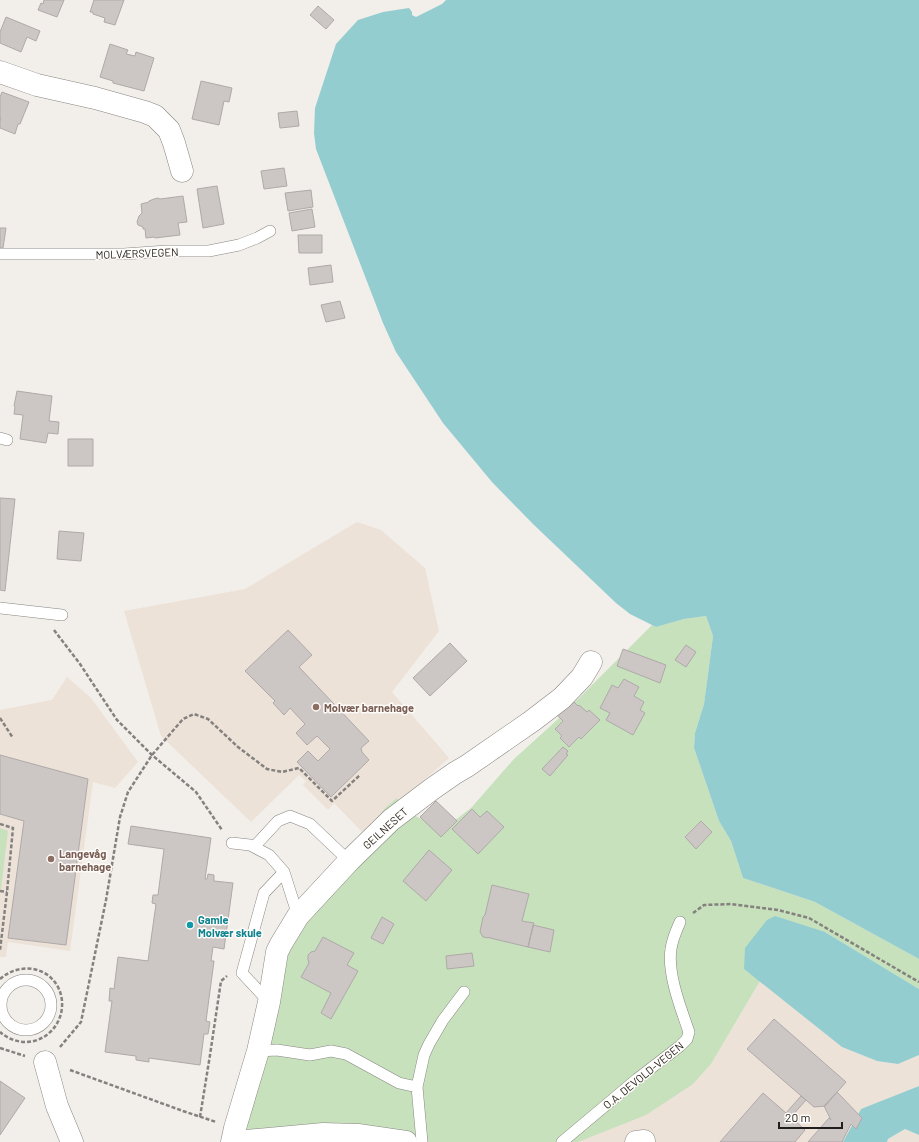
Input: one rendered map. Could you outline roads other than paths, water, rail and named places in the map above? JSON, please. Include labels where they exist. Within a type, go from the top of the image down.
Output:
[{"type":"street","points":[[0,72],[37,85],[95,98],[155,116],[169,130],[182,171]]},
{"type":"street","name":"GEILNESET","points":[[234,1137],[258,1051],[269,1002],[277,952],[298,916],[349,861],[397,815],[455,773],[532,721],[562,698],[582,677],[591,662]]},
{"type":"street","points":[[45,1062],[57,1106],[72,1142]]},
{"type":"street","points":[[234,1137],[358,1134],[406,1142]]},
{"type":"street","points":[[636,1142],[644,1142]]},
{"type":"lane","name":"MOLVÆRSVEGEN","points":[[0,254],[124,254],[167,251],[209,251],[239,245],[270,232]]},
{"type":"lane","points":[[0,608],[62,615]]},
{"type":"lane","points":[[254,848],[278,821],[290,816],[310,824],[349,861]]},
{"type":"lane","points":[[232,843],[250,845],[269,855],[284,872],[298,916]]},
{"type":"lane","points":[[269,1002],[242,973],[264,893],[284,872]]},
{"type":"lane","name":"O.A. DEVOLD-VEGEN","points":[[562,1142],[686,1040],[689,1032],[673,980],[670,960],[670,950],[680,922]]},
{"type":"lane","points":[[27,980],[42,986],[48,993],[50,1001],[50,1009],[42,1024],[25,1030],[17,1028],[10,1023],[0,1008],[5,991],[11,985],[19,981],[27,980]]},
{"type":"lane","points":[[422,1142],[417,1087],[424,1055],[443,1020],[464,992]]},
{"type":"lane","points":[[258,1051],[277,1050],[310,1055],[332,1051],[346,1054],[399,1083],[417,1087]]},
{"type":"water","points":[[446,0],[919,0],[919,959],[815,902],[743,878],[731,841],[719,821],[694,748],[695,733],[704,704],[713,636],[706,616],[684,619],[656,627],[630,614],[616,603],[533,524],[492,482],[443,423],[396,352],[383,323],[316,149],[314,133],[315,108],[336,44],[358,20],[383,12],[409,8],[412,15],[416,17],[442,4]]},
{"type":"water","points":[[775,916],[825,932],[919,989],[919,1055],[898,1064],[877,1061],[842,1047],[744,969],[745,948],[767,920]]},
{"type":"water","points":[[919,1086],[919,1135],[905,1129],[888,1139],[887,1142],[843,1142],[861,1109]]},
{"type":"place","name":"Molvær barnehage","points":[[316,707]]},
{"type":"place","name":"Langevåg barnehage","points":[[51,859]]},
{"type":"place","name":"Gamle Molvær skule","points":[[190,925]]}]
